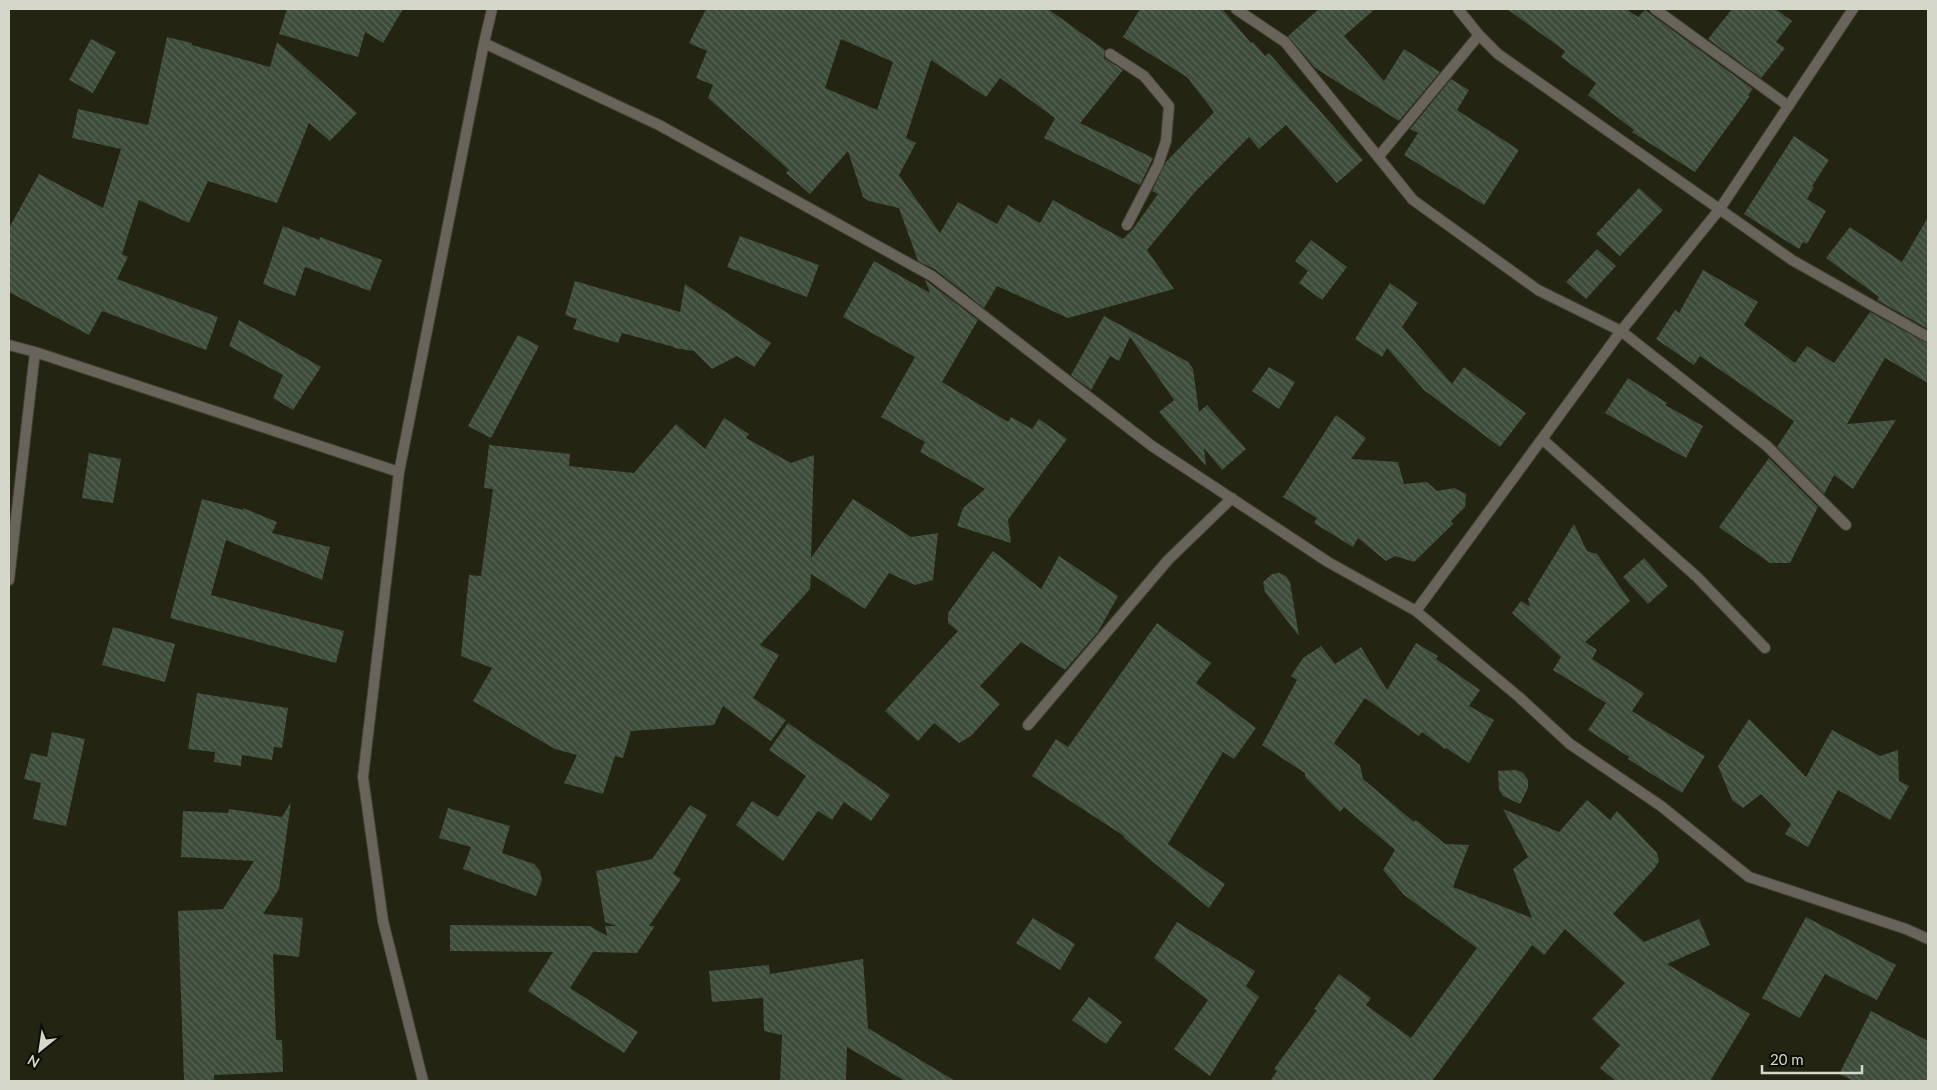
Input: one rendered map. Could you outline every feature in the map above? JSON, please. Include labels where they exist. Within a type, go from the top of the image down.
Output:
[{"type":"street","points":[[423,1081],[383,921],[362,777],[399,472],[492,9]]},
{"type":"street","points":[[1236,9],[1285,42],[1413,200],[1538,290],[1621,330],[1767,446],[1846,525]]},
{"type":"street","points":[[1458,9],[1479,36],[1498,54],[1719,210],[1792,260],[1928,337]]},
{"type":"street","points":[[1655,9],[1787,105]]},
{"type":"street","points":[[1416,611],[1621,330],[1719,210],[1787,105],[1853,9]]},
{"type":"street","points":[[1378,156],[1479,36]]},
{"type":"street","points":[[484,43],[659,125],[932,276],[1152,446],[1328,562],[1416,611],[1520,697],[1570,744],[1661,806],[1748,877],[1928,939]]},
{"type":"street","points":[[1110,54],[1144,76],[1169,106],[1166,140],[1158,165],[1127,225]]},
{"type":"street","points":[[9,345],[36,352],[399,472]]},
{"type":"street","points":[[9,580],[36,352]]},
{"type":"street","points":[[1542,439],[1697,577],[1765,648]]},
{"type":"street","points":[[1028,725],[1168,560],[1232,498]]},
{"type":"building","points":[[287,9],[403,9],[383,43],[365,32],[358,57],[279,34]]},
{"type":"building","points":[[706,9],[1048,9],[1105,50],[1104,58],[1123,70],[1080,123],[1153,158],[1140,185],[1044,138],[1055,118],[1000,78],[986,97],[931,60],[906,138],[916,143],[899,175],[940,233],[958,202],[997,224],[1008,205],[1040,223],[1053,200],[1123,239],[1133,229],[1158,194],[1152,191],[1166,162],[1214,112],[1187,77],[1123,37],[1140,9],[1222,9],[1251,43],[1253,42],[1265,56],[1269,53],[1363,160],[1337,183],[1286,125],[1259,149],[1249,137],[1195,192],[1147,250],[1174,289],[1068,318],[997,286],[984,308],[936,270],[918,261],[899,208],[869,201],[863,197],[848,151],[810,194],[786,173],[789,170],[708,98],[713,85],[696,78],[707,51],[689,43]],"holes":[[[841,39],[893,62],[877,110],[825,88]]]},
{"type":"building","points":[[1319,9],[1375,9],[1344,36],[1384,81],[1404,49],[1440,72],[1399,121],[1315,68],[1288,36]]},
{"type":"building","points":[[1507,9],[1626,9],[1638,17],[1645,10],[1753,89],[1748,95],[1750,96],[1695,172],[1632,132],[1634,130],[1588,95],[1596,83],[1561,57],[1565,51]]},
{"type":"building","points":[[1732,9],[1775,9],[1792,21],[1776,42],[1785,48],[1761,78],[1708,39]]},
{"type":"building","points":[[167,37],[270,67],[277,42],[357,113],[330,141],[309,123],[277,203],[208,181],[189,223],[139,200],[122,254],[128,257],[117,279],[218,317],[206,350],[102,311],[89,335],[9,292],[9,228],[39,174],[103,208],[121,149],[72,138],[78,109],[148,125]]},
{"type":"building","points":[[91,39],[116,52],[93,93],[69,80]]},
{"type":"building","points":[[1451,79],[1469,90],[1457,110],[1519,150],[1484,205],[1404,155],[1418,133],[1410,129]]},
{"type":"building","points":[[1794,136],[1829,160],[1812,186],[1814,187],[1807,199],[1826,211],[1807,244],[1803,242],[1799,249],[1744,214]]},
{"type":"building","points":[[1639,188],[1663,210],[1620,256],[1596,234]]},
{"type":"building","points":[[1928,217],[1928,329],[1877,300],[1879,297],[1826,258],[1850,227],[1902,262]]},
{"type":"building","points":[[283,226],[319,240],[320,237],[382,260],[370,291],[305,267],[295,296],[263,284]]},
{"type":"building","points":[[740,236],[819,265],[807,297],[727,267]]},
{"type":"building","points":[[1311,240],[1347,267],[1322,300],[1299,283],[1308,271],[1295,261]]},
{"type":"building","points":[[1597,249],[1616,266],[1586,299],[1566,282]]},
{"type":"building","points":[[874,261],[930,293],[925,280],[978,320],[942,382],[1008,422],[1011,417],[1032,429],[1039,419],[1067,439],[1008,520],[1011,543],[957,526],[963,508],[985,489],[920,452],[925,442],[881,417],[915,357],[843,317]]},
{"type":"building","points":[[1703,270],[1758,302],[1744,325],[1795,363],[1807,346],[1834,363],[1870,312],[1928,344],[1928,383],[1885,358],[1847,424],[1896,420],[1853,489],[1834,475],[1824,494],[1777,447],[1794,421],[1700,356],[1694,365],[1656,339],[1675,310],[1679,313]]},
{"type":"building","points":[[575,281],[680,312],[685,284],[771,343],[754,367],[737,356],[712,369],[694,351],[674,348],[622,333],[618,343],[573,329],[577,319],[565,315]]},
{"type":"building","points":[[1390,283],[1418,303],[1402,327],[1452,384],[1464,367],[1526,413],[1500,447],[1424,390],[1387,348],[1382,357],[1355,339]]},
{"type":"building","points":[[1104,316],[1188,362],[1193,369],[1199,412],[1207,405],[1246,449],[1222,470],[1204,448],[1206,466],[1159,412],[1174,400],[1130,337],[1119,361],[1110,356],[1091,390],[1071,375]]},
{"type":"building","points":[[239,320],[321,367],[293,410],[273,398],[283,375],[229,346]]},
{"type":"building","points":[[518,335],[539,346],[491,438],[468,426]]},
{"type":"building","points":[[1269,367],[1295,382],[1279,409],[1252,391]]},
{"type":"building","points":[[1628,378],[1667,403],[1665,405],[1703,426],[1686,458],[1605,413]]},
{"type":"building","points":[[1336,415],[1366,438],[1351,459],[1398,462],[1404,484],[1427,482],[1437,491],[1454,488],[1466,494],[1465,507],[1451,521],[1453,524],[1414,562],[1395,556],[1386,561],[1358,538],[1353,547],[1314,523],[1317,518],[1283,497]]},
{"type":"building","points":[[724,418],[749,434],[746,438],[791,463],[814,455],[811,558],[853,499],[911,537],[938,533],[933,580],[915,585],[889,573],[865,609],[811,574],[810,589],[760,645],[779,655],[753,698],[786,720],[771,741],[723,706],[714,725],[631,731],[623,758],[615,756],[603,794],[564,783],[577,755],[555,749],[473,701],[492,668],[461,656],[469,575],[481,576],[493,489],[484,488],[489,445],[570,454],[569,466],[634,473],[676,424],[705,449]]},
{"type":"building","points":[[89,453],[121,459],[113,503],[82,498]]},
{"type":"building","points":[[1769,458],[1818,507],[1790,563],[1770,563],[1719,527]]},
{"type":"building","points":[[202,499],[243,510],[243,508],[277,522],[272,533],[330,547],[322,580],[226,540],[211,595],[344,631],[336,663],[170,618]]},
{"type":"building","points":[[1574,524],[1587,551],[1597,554],[1630,601],[1585,642],[1597,650],[1592,659],[1644,693],[1632,711],[1705,756],[1682,793],[1628,759],[1629,757],[1588,730],[1606,703],[1553,670],[1561,657],[1512,613],[1521,601],[1530,607],[1528,599]]},
{"type":"building","points":[[993,551],[1041,589],[1059,556],[1118,596],[1098,632],[1065,670],[1021,642],[980,686],[1000,704],[971,736],[959,743],[934,723],[918,741],[885,711],[958,631],[948,623],[948,613]]},
{"type":"building","points":[[1644,558],[1668,586],[1648,604],[1623,577]]},
{"type":"building","points":[[1279,573],[1286,576],[1290,582],[1299,636],[1265,592],[1263,582],[1272,574]]},
{"type":"building","points":[[1157,623],[1211,663],[1196,683],[1256,728],[1234,759],[1223,752],[1168,844],[1225,884],[1209,908],[1124,838],[1124,836],[1032,776],[1056,739],[1068,747]]},
{"type":"building","points":[[113,627],[175,644],[165,682],[102,665]]},
{"type":"building","points":[[1416,643],[1438,656],[1436,659],[1480,690],[1469,706],[1494,720],[1469,763],[1445,749],[1422,732],[1419,736],[1365,698],[1334,743],[1360,765],[1363,779],[1414,822],[1416,820],[1445,844],[1469,845],[1453,887],[1532,918],[1513,869],[1528,857],[1503,809],[1559,832],[1587,800],[1610,820],[1617,811],[1657,853],[1659,861],[1655,868],[1613,914],[1644,942],[1699,919],[1710,945],[1667,964],[1750,1014],[1710,1081],[1616,1081],[1600,1068],[1620,1045],[1592,1019],[1625,983],[1565,929],[1544,955],[1532,945],[1432,1081],[1270,1081],[1277,1071],[1274,1069],[1317,1010],[1314,1009],[1339,974],[1371,998],[1366,1005],[1411,1038],[1477,948],[1404,895],[1383,870],[1395,850],[1344,807],[1340,812],[1305,777],[1305,773],[1262,745],[1297,680],[1291,676],[1303,658],[1321,646],[1335,664],[1361,647],[1387,690]]},
{"type":"building","points":[[197,693],[288,708],[282,748],[274,747],[272,760],[242,755],[241,766],[214,762],[215,752],[188,749]]},
{"type":"building","points":[[1749,719],[1806,777],[1832,730],[1880,756],[1898,750],[1899,781],[1909,786],[1890,820],[1838,790],[1808,847],[1785,834],[1791,824],[1761,794],[1743,808],[1732,800],[1718,766]]},
{"type":"building","points":[[788,723],[890,795],[871,821],[844,802],[832,820],[818,811],[783,861],[736,825],[752,801],[778,817],[806,776],[769,750]]},
{"type":"building","points":[[52,732],[85,739],[66,826],[33,819],[41,783],[24,779],[31,753],[47,757]]},
{"type":"building","points":[[1516,770],[1523,773],[1528,780],[1528,788],[1520,804],[1503,796],[1499,790],[1498,771]]},
{"type":"building","points":[[291,802],[279,889],[263,914],[303,918],[299,957],[273,954],[276,1040],[282,1040],[283,1072],[214,1075],[214,1081],[184,1081],[178,911],[223,909],[254,861],[181,857],[183,811],[228,813],[229,809],[282,817]]},
{"type":"building","points":[[690,805],[707,815],[673,874],[681,879],[649,926],[655,926],[637,953],[593,952],[570,988],[638,1032],[624,1053],[528,991],[553,952],[450,951],[450,925],[590,926],[607,936],[605,926],[617,926],[605,922],[596,871],[652,859]]},
{"type":"building","points":[[448,808],[510,826],[502,853],[534,864],[540,871],[542,880],[536,896],[463,869],[471,847],[439,838]]},
{"type":"building","points":[[1806,917],[1896,965],[1877,1000],[1825,974],[1800,1018],[1762,998]]},
{"type":"building","points":[[1033,918],[1075,944],[1060,970],[1016,943]]},
{"type":"building","points":[[1177,922],[1255,971],[1246,986],[1259,997],[1210,1076],[1174,1049],[1208,1000],[1154,958]]},
{"type":"building","points":[[863,959],[868,1028],[955,1081],[905,1081],[847,1047],[846,1081],[780,1081],[782,1035],[764,1031],[763,998],[712,1002],[709,971],[769,965],[770,974]]},
{"type":"building","points":[[1089,997],[1122,1022],[1106,1044],[1072,1020]]},
{"type":"building","points":[[1871,1011],[1928,1041],[1928,1081],[1854,1081],[1839,1074]]}]
